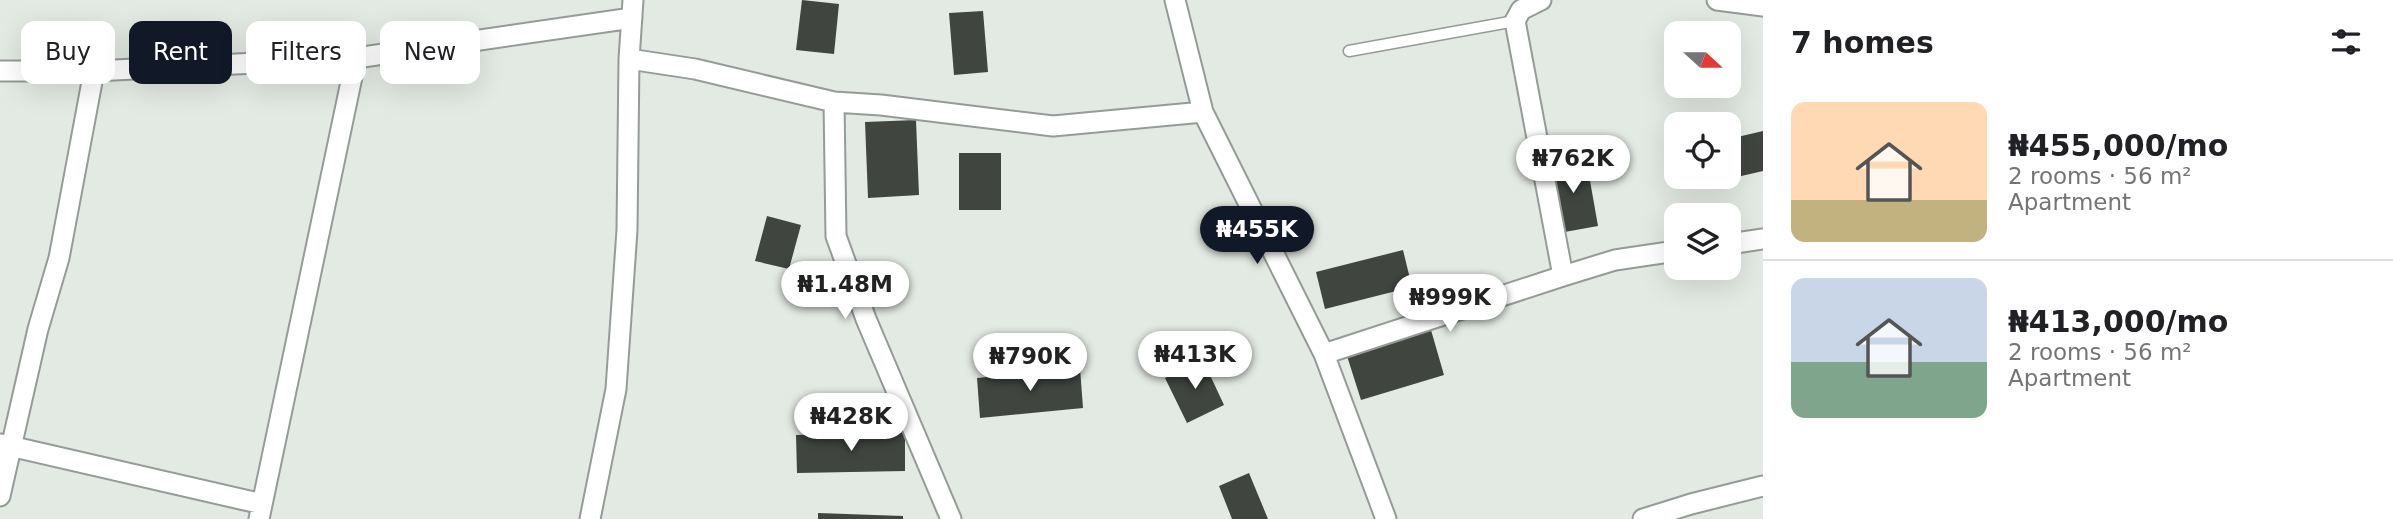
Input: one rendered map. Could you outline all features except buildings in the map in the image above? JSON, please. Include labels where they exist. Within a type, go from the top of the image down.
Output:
[{"type":"street","points":[[1175,0],[1203,112],[1324,354],[1386,519]]},
{"type":"street","points":[[1541,0],[1521,10],[1515,21],[1563,276]]},
{"type":"street","points":[[1717,0],[1763,6]]},
{"type":"street","points":[[366,56],[632,9],[627,230],[616,389],[590,519]]},
{"type":"street","points":[[629,59],[695,69],[834,102],[881,105],[1053,126],[1203,112]]},
{"type":"street","points":[[115,70],[246,63]]},
{"type":"street","points":[[0,71],[21,71]]},
{"type":"street","points":[[0,496],[6,445],[59,258],[91,84]]},
{"type":"street","points":[[6,445],[260,512],[351,84]]},
{"type":"street","points":[[834,102],[836,236],[866,319],[950,519]]},
{"type":"street","points":[[1741,242],[1763,239]]},
{"type":"street","points":[[1324,354],[1615,260],[1664,253]]},
{"type":"street","points":[[1643,519],[1763,486]]},
{"type":"lane","points":[[1349,51],[1515,21]]}]
